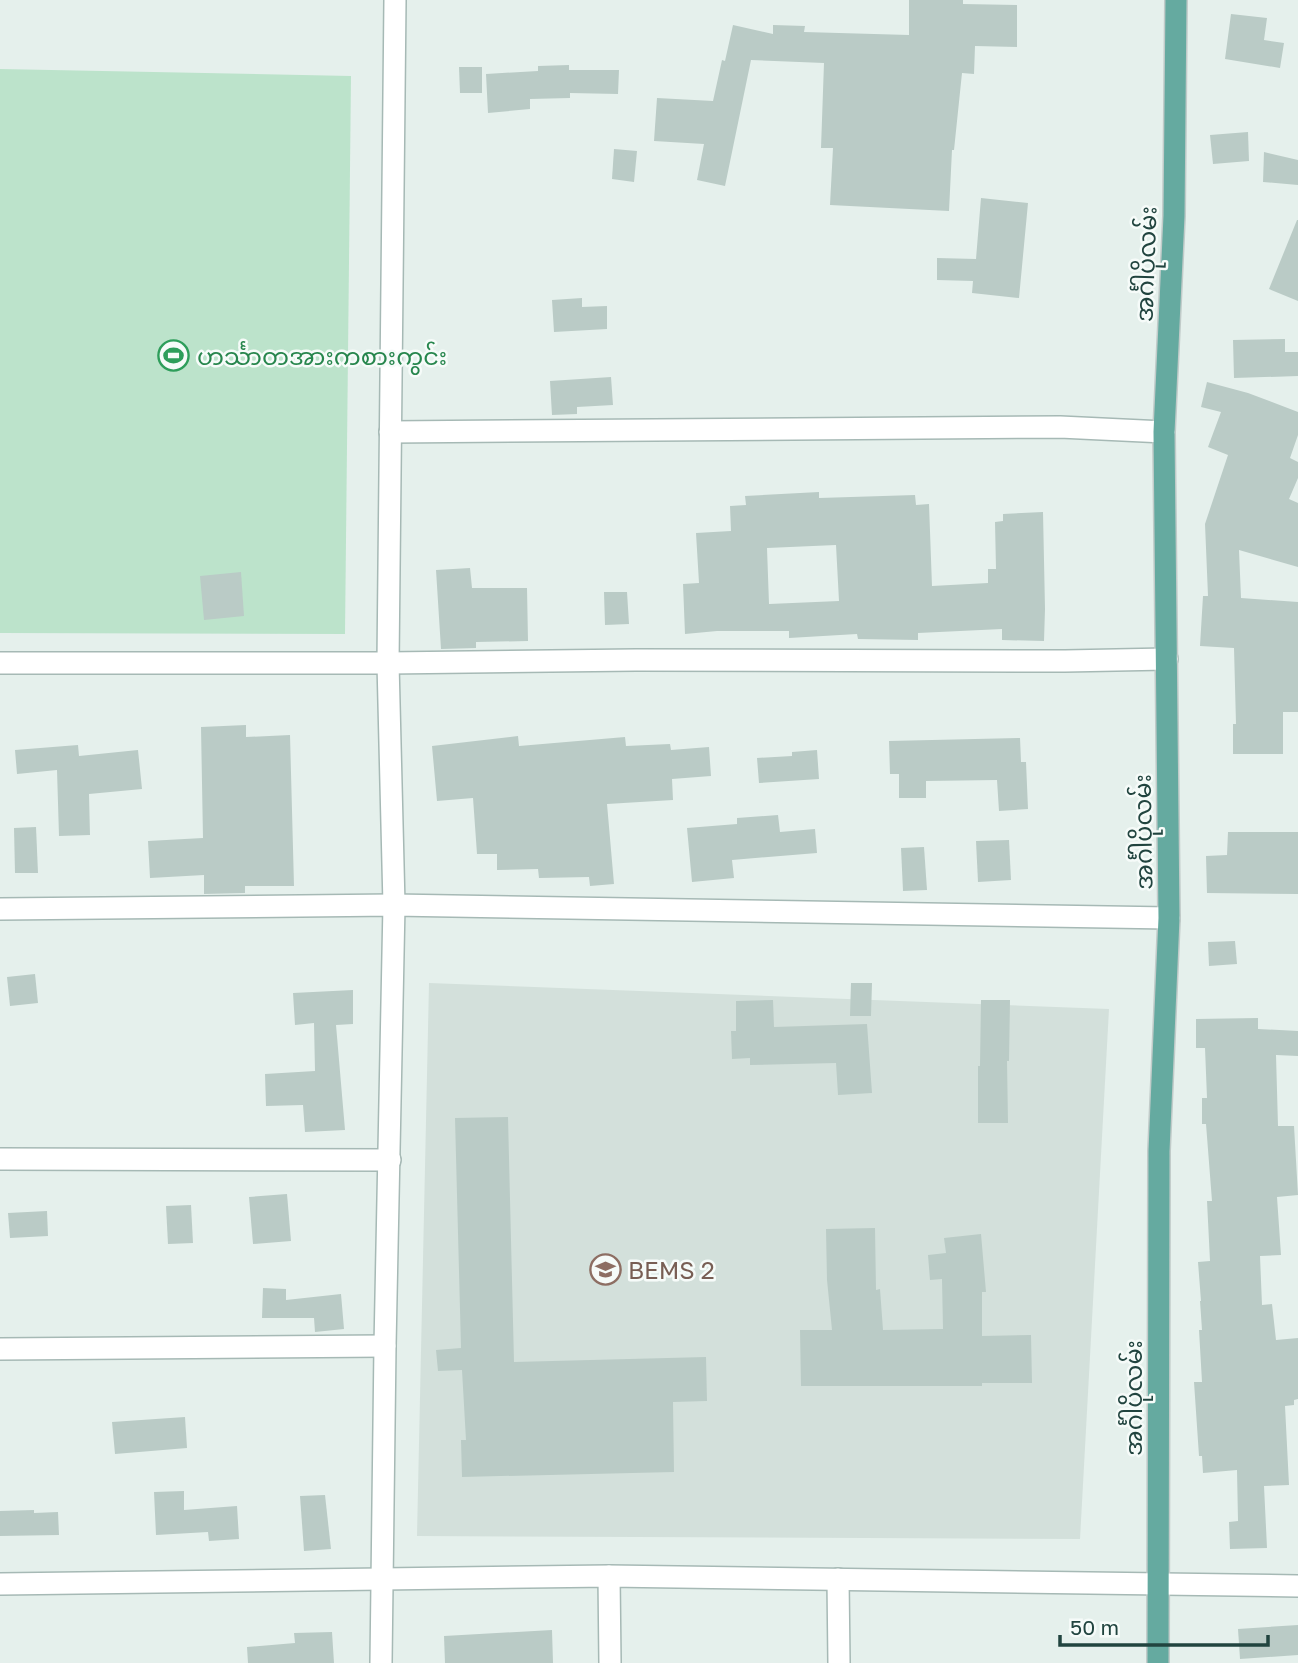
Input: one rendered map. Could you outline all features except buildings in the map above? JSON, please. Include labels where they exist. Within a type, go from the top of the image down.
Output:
[{"type":"main road","name":"အင်္ဂါပိုလမ်း","points":[[1158,1663],[1159,1151],[1169,918],[1164,432],[1174,216],[1177,0]]},
{"type":"street","points":[[382,1663],[394,905],[388,663],[395,0]]},
{"type":"street","points":[[390,432],[1060,428],[1164,432]]},
{"type":"street","points":[[0,663],[1167,659]]},
{"type":"street","points":[[0,909],[394,905],[1169,918]]},
{"type":"street","points":[[0,1159],[390,1160]]},
{"type":"street","points":[[0,1349],[385,1346]]},
{"type":"street","points":[[0,1584],[609,1576],[1298,1586]]},
{"type":"street","points":[[609,1576],[610,1663]]},
{"type":"street","points":[[838,1579],[839,1663]]},
{"type":"shaded area","points":[[429,983],[1109,1009],[1080,1539],[417,1536]]},
{"type":"green space","name":"ဟင်္သာတအားကစားကွင်း","points":[[0,69],[351,76],[345,634],[0,633]]},
{"type":"place","name":"ဟင်္သာတအားကစားကွင်း","points":[[174,355]]},
{"type":"place","name":"BEMS 2","points":[[605,1269]]}]
